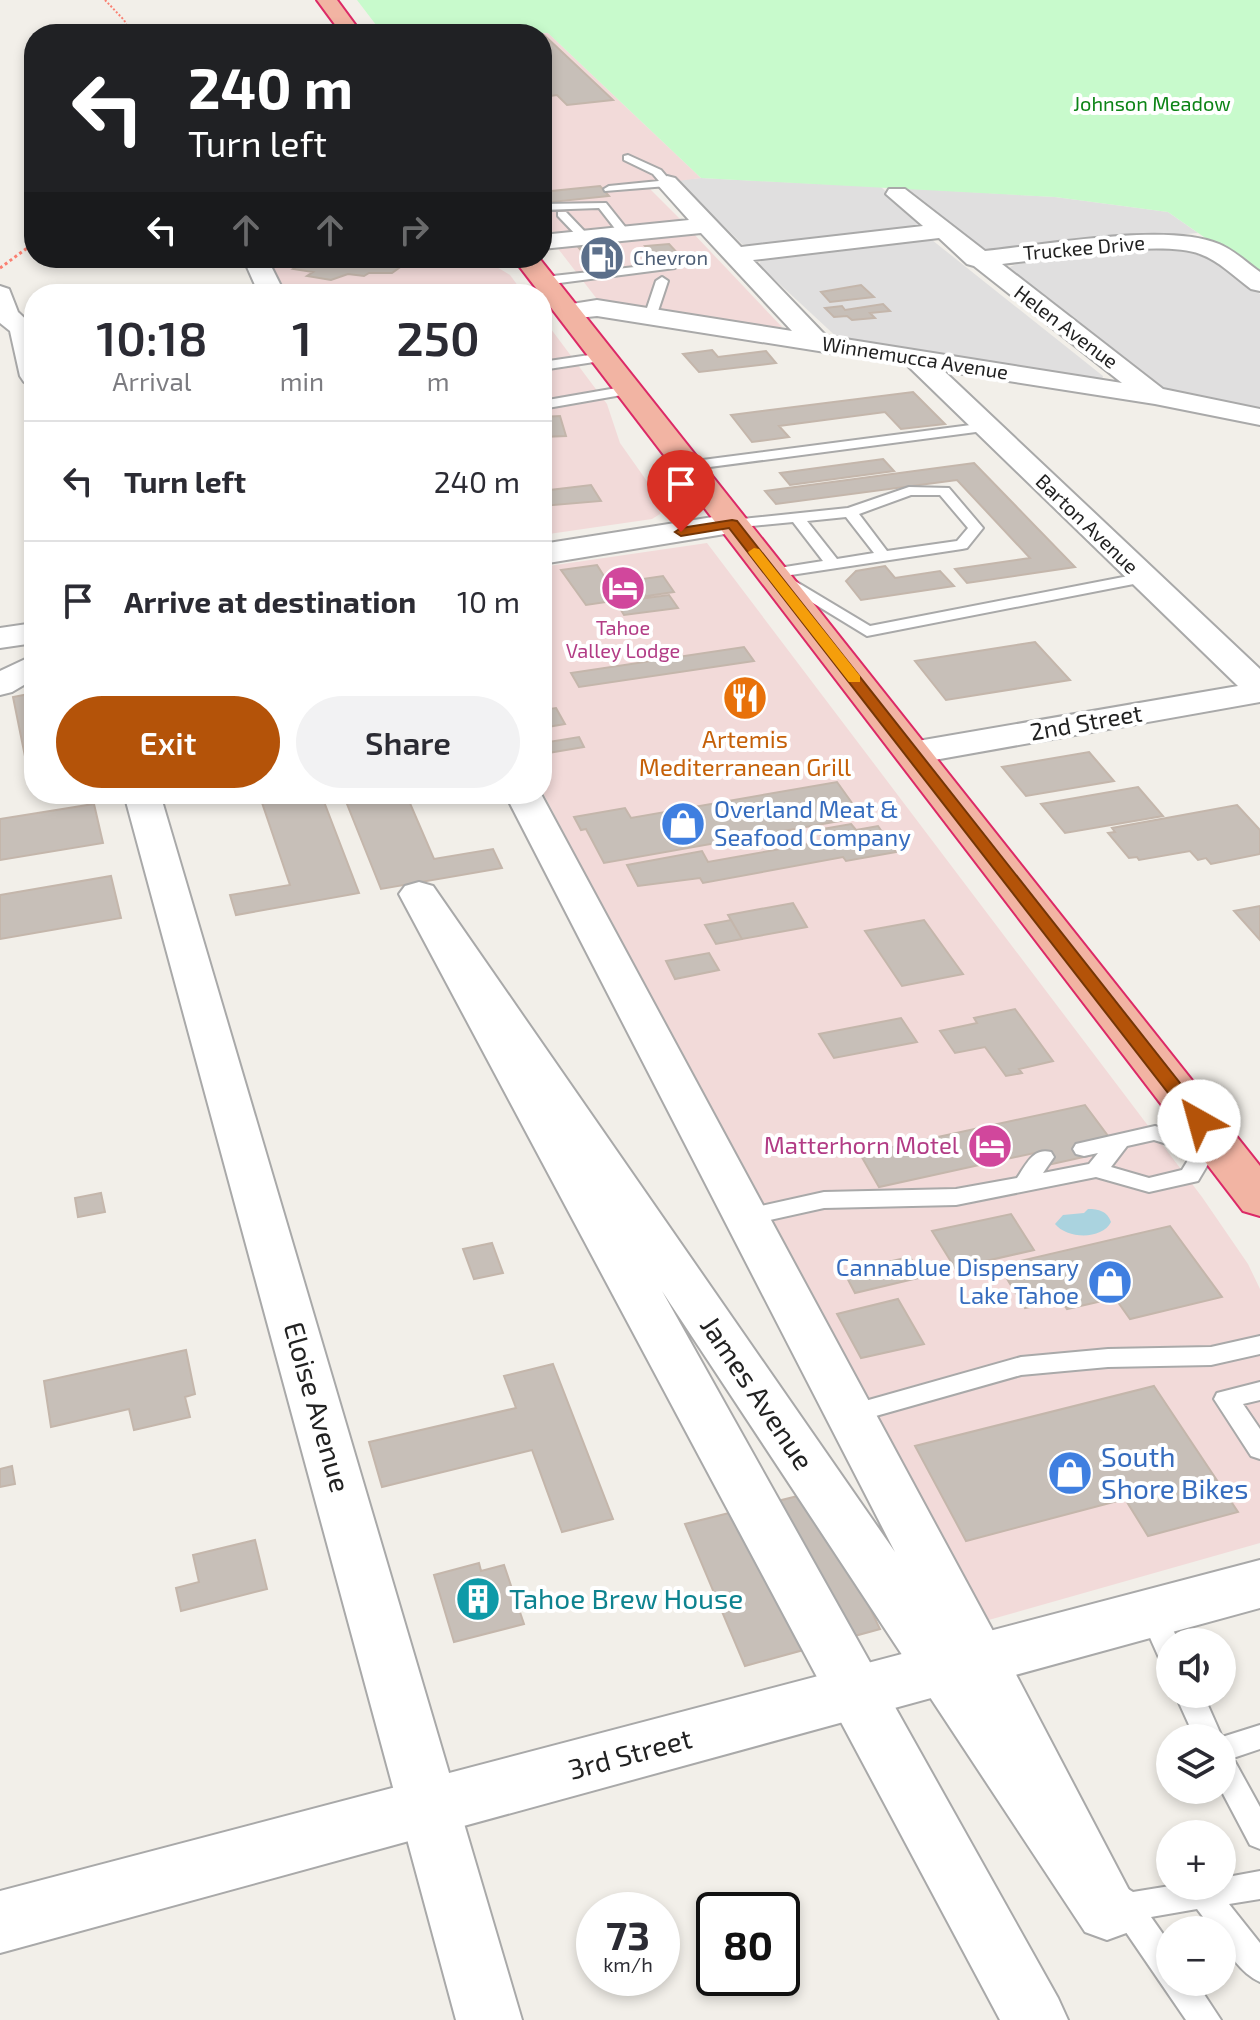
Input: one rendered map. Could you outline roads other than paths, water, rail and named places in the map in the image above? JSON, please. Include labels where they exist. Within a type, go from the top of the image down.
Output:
[{"type":"highway","points":[[327,0],[345,24]]},
{"type":"highway","points":[[534,268],[546,284]]},
{"type":"highway","points":[[552,291],[912,753],[1212,1147],[1260,1199]]},
{"type":"street","points":[[667,183],[819,344]]},
{"type":"street","name":"Helen Avenue","points":[[897,194],[976,259],[1155,396]]},
{"type":"street","points":[[552,241],[706,225]]},
{"type":"street","points":[[735,255],[941,231]]},
{"type":"street","name":"Truckee Drive","points":[[976,259],[1160,241],[1191,243],[1213,250],[1260,284]]},
{"type":"street","points":[[0,294],[6,315],[22,328],[24,336]]},
{"type":"street","name":"Winnemucca Avenue","points":[[568,311],[597,308],[1155,396],[1257,418]]},
{"type":"street","name":"Barton Avenue","points":[[915,358],[1260,690]]},
{"type":"street","points":[[552,552],[732,524]]},
{"type":"street","points":[[0,638],[24,634]]},
{"type":"street","points":[[0,685],[24,671]]},
{"type":"street","name":"2nd Street","points":[[912,753],[1260,690]]},
{"type":"street","name":"Eloise Avenue","points":[[145,804],[489,2020]]},
{"type":"street","points":[[528,804],[851,1414],[1107,1911]]},
{"type":"street","name":"James Avenue","points":[[419,894],[1107,1911]]},
{"type":"street","name":"James Avenue","points":[[419,894],[1035,2020]]},
{"type":"street","name":"3rd Street","points":[[1169,1628],[1260,1584]]},
{"type":"street","name":"3rd Street","points":[[0,1922],[980,1661],[1156,1633]]},
{"type":"lane","points":[[628,158],[657,172],[667,183]]},
{"type":"lane","points":[[609,189],[667,183]]},
{"type":"lane","points":[[552,207],[602,205],[624,233]]},
{"type":"lane","points":[[562,214],[584,237]]},
{"type":"lane","points":[[544,281],[671,266]]},
{"type":"lane","points":[[650,317],[662,281]]},
{"type":"lane","points":[[552,365],[603,357]]},
{"type":"lane","points":[[552,403],[628,390]]},
{"type":"lane","points":[[687,466],[986,427]]},
{"type":"lane","points":[[732,524],[850,512],[909,491],[944,491],[976,528],[962,545],[771,573]]},
{"type":"lane","points":[[850,512],[884,557]]},
{"type":"lane","points":[[797,518],[833,564]]},
{"type":"lane","points":[[771,573],[867,631],[1144,578]]},
{"type":"lane","points":[[419,894],[1156,1950]]},
{"type":"lane","points":[[747,1217],[824,1200],[956,1197],[1096,1170],[1149,1185],[1190,1176],[1212,1147],[1155,1133],[1084,1149]]},
{"type":"lane","points":[[1096,1170],[1120,1141]]},
{"type":"lane","points":[[1024,1184],[1043,1157]]},
{"type":"lane","points":[[851,1414],[1021,1366],[1108,1358],[1211,1356],[1260,1345]]},
{"type":"lane","points":[[1260,1391],[1226,1399],[1260,1449]]},
{"type":"lane","points":[[1236,1745],[1260,1737]]},
{"type":"lane","points":[[1236,1791],[1260,1836]]},
{"type":"lane","points":[[1236,1889],[1260,1885]]},
{"type":"lane","points":[[1107,1911],[1169,1900]]},
{"type":"lane","points":[[1208,1900],[1260,1967]]},
{"type":"lane","points":[[1188,1996],[1205,2020]]},
{"type":"water","points":[[1088,1209],[1107,1215],[1111,1222],[1107,1228],[1092,1234],[1076,1235],[1055,1224],[1063,1215],[1084,1213]]},
{"type":"place","name":"Chevron","points":[[602,258]]},
{"type":"place","name":"Tahoe Valley Lodge","points":[[623,588]]},
{"type":"place","name":"Artemis Mediterranean Grill","points":[[745,698]]},
{"type":"place","name":"Overland Meat & Seafood Company","points":[[683,824]]},
{"type":"place","name":"Matterhorn Motel","points":[[990,1146]]},
{"type":"place","name":"Cannablue Dispensary Lake Tahoe","points":[[1110,1282]]},
{"type":"place","name":"South Shore Bikes","points":[[1070,1473]]},
{"type":"place","name":"Tahoe Brew House","points":[[478,1599]]},
{"type":"park label","name":"Johnson Meadow","points":[[1152,104]]}]
